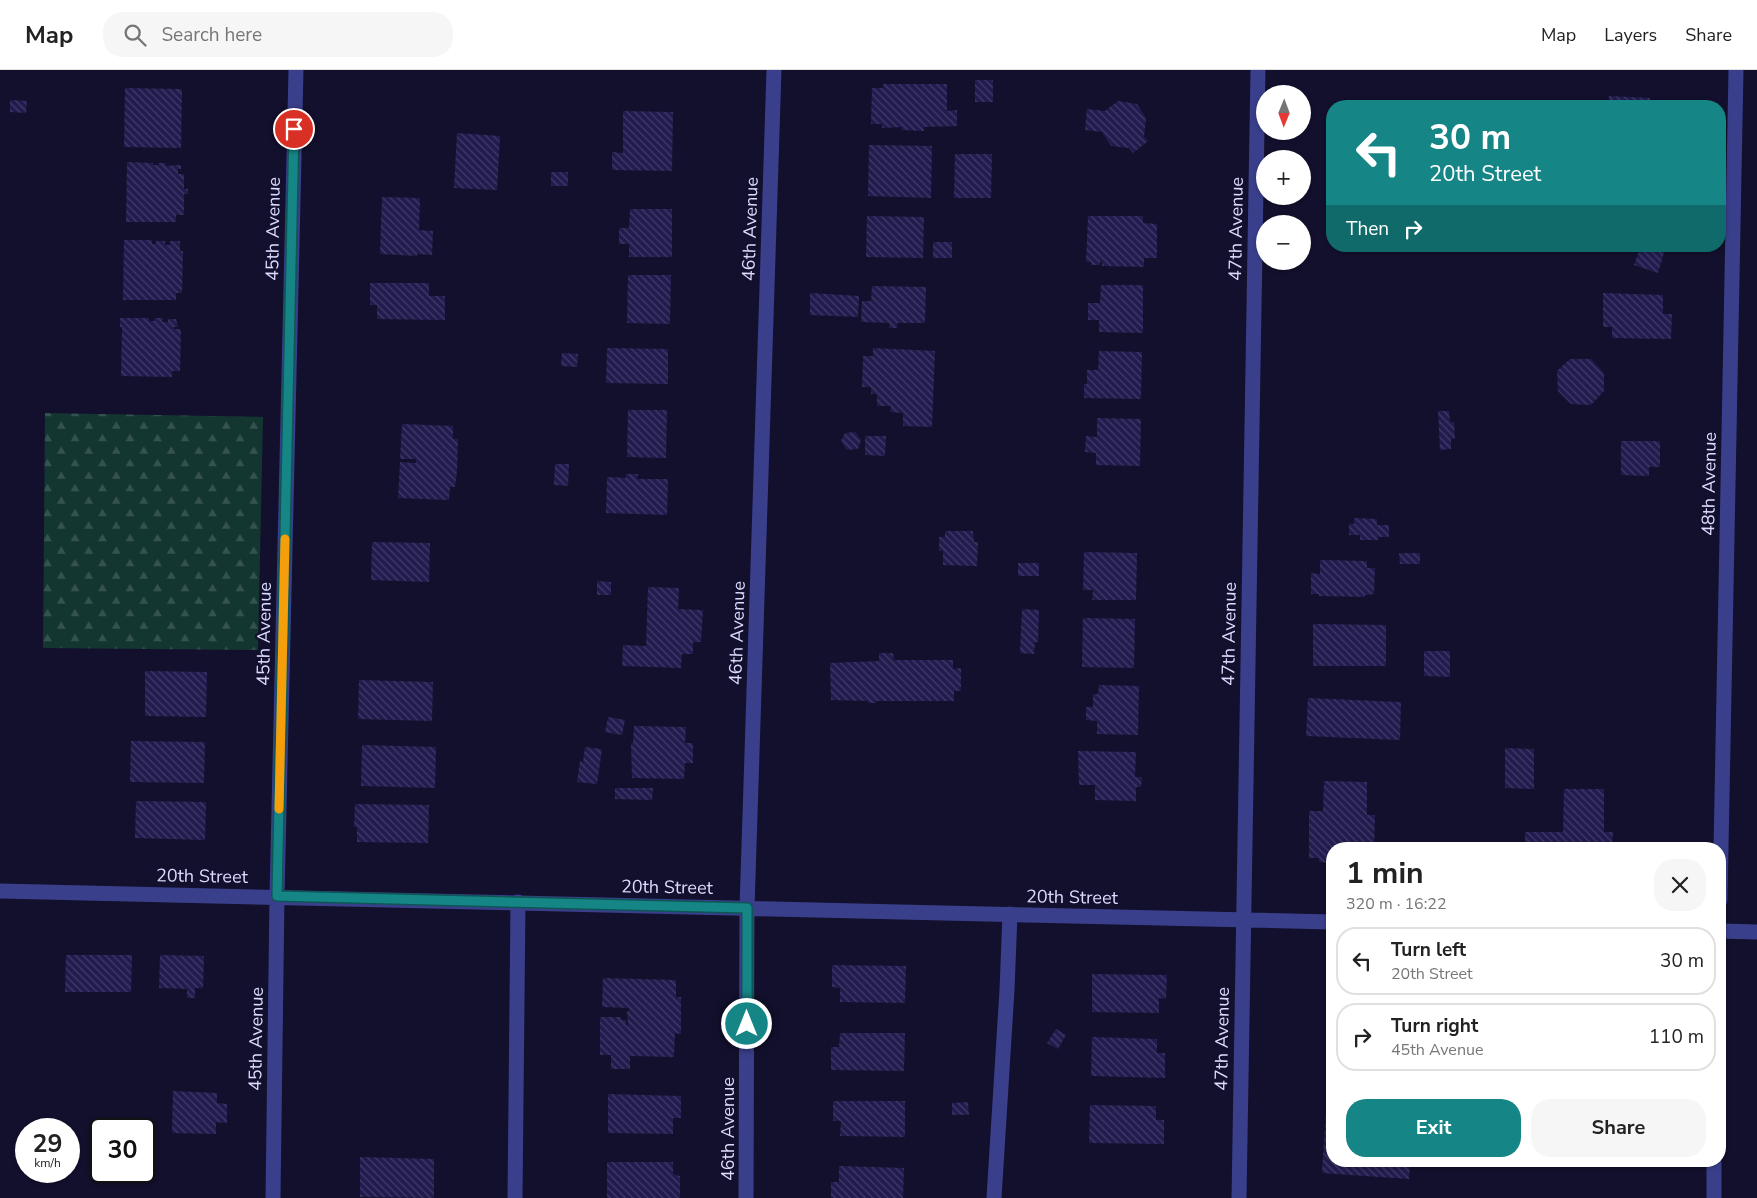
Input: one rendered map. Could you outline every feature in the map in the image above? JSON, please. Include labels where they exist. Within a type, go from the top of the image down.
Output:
[{"type":"street","name":"45th Avenue","points":[[273,1198],[277,896],[296,70]]},
{"type":"street","name":"46th Avenue","points":[[746,1198],[747,908],[774,70]]},
{"type":"street","name":"47th Avenue","points":[[1238,1198],[1258,70]]},
{"type":"street","name":"48th Avenue","points":[[1721,842],[1736,70]]},
{"type":"street","name":"20th Street","points":[[0,890],[1326,922]]},
{"type":"street","points":[[515,1198],[518,902]]},
{"type":"street","points":[[994,1198],[1010,914]]},
{"type":"street","points":[[1726,931],[1757,932]]},
{"type":"street","points":[[1714,1167],[1714,1198]]},
{"type":"green space","points":[[45,413],[263,417],[258,650],[43,648]]},
{"type":"building","points":[[975,80],[993,80],[993,102],[975,102]]},
{"type":"building","points":[[883,84],[947,84],[947,111],[957,110],[957,126],[924,127],[924,131],[902,130],[902,127],[882,128],[882,124],[871,124],[872,88],[883,88]]},
{"type":"building","points":[[125,88],[182,89],[181,148],[124,147]]},
{"type":"building","points":[[1609,96],[1650,98],[1650,100],[1609,100]]},
{"type":"building","points":[[10,100],[27,101],[26,113],[10,112]]},
{"type":"building","points":[[1118,101],[1137,104],[1146,118],[1144,137],[1148,141],[1133,153],[1129,148],[1111,146],[1102,132],[1085,130],[1087,109],[1105,111]]},
{"type":"building","points":[[623,111],[673,112],[672,171],[612,170],[612,152],[623,153]]},
{"type":"building","points":[[457,133],[500,136],[497,190],[454,188]]},
{"type":"building","points":[[869,145],[932,146],[931,198],[868,196]]},
{"type":"building","points":[[955,154],[992,154],[991,198],[954,198]]},
{"type":"building","points":[[127,162],[153,163],[153,165],[166,163],[166,166],[181,165],[181,169],[178,169],[178,174],[184,174],[184,189],[188,189],[188,194],[184,194],[184,215],[176,215],[176,222],[126,222]]},
{"type":"building","points":[[551,172],[568,172],[568,186],[551,186]]},
{"type":"building","points":[[382,197],[420,198],[419,230],[433,231],[432,255],[380,254]]},
{"type":"building","points":[[630,209],[672,209],[672,257],[629,257],[629,244],[619,244],[619,228],[629,228]]},
{"type":"building","points":[[867,216],[924,217],[923,258],[866,257]]},
{"type":"building","points":[[1088,216],[1143,216],[1143,223],[1157,224],[1157,258],[1144,258],[1144,267],[1102,266],[1100,261],[1100,265],[1091,265],[1091,262],[1086,262]]},
{"type":"building","points":[[124,240],[152,240],[152,244],[156,244],[156,241],[165,241],[165,245],[170,245],[170,241],[180,241],[180,251],[183,251],[182,293],[176,293],[176,300],[123,300]]},
{"type":"building","points":[[933,242],[952,242],[952,258],[933,258]]},
{"type":"building","points":[[1639,252],[1664,252],[1658,273],[1634,265]]},
{"type":"building","points":[[628,275],[671,275],[670,324],[627,323]]},
{"type":"building","points":[[370,283],[429,283],[429,296],[445,296],[445,320],[377,319],[377,305],[370,305]]},
{"type":"building","points":[[1101,285],[1143,285],[1143,333],[1099,332],[1099,320],[1088,320],[1088,303],[1100,303]]},
{"type":"building","points":[[872,286],[926,287],[925,323],[897,323],[897,328],[889,328],[889,323],[861,322],[862,301],[871,301]]},
{"type":"building","points":[[810,293],[859,296],[858,317],[810,315]]},
{"type":"building","points":[[1603,293],[1663,295],[1663,314],[1672,314],[1671,339],[1612,338],[1612,327],[1603,327]]},
{"type":"building","points":[[120,318],[149,318],[149,321],[154,321],[155,318],[163,318],[162,322],[168,322],[168,319],[176,319],[178,327],[174,327],[174,329],[181,329],[180,371],[172,371],[172,377],[121,376],[122,327],[120,327]]},
{"type":"building","points":[[607,348],[668,349],[668,384],[606,383]]},
{"type":"building","points":[[873,348],[935,351],[932,427],[903,426],[903,413],[890,412],[891,406],[877,406],[877,394],[871,394],[871,387],[862,387],[863,356],[873,356]]},
{"type":"building","points":[[1099,351],[1142,352],[1141,399],[1084,398],[1087,370],[1098,370]]},
{"type":"building","points":[[562,353],[578,354],[577,367],[561,366]]},
{"type":"building","points":[[1570,359],[1591,359],[1604,373],[1604,391],[1591,405],[1571,404],[1558,391],[1557,371]]},
{"type":"building","points":[[628,410],[667,410],[666,458],[627,457]]},
{"type":"building","points":[[1438,411],[1449,411],[1450,422],[1454,422],[1455,439],[1451,439],[1451,449],[1440,450]]},
{"type":"building","points":[[1097,418],[1141,419],[1140,466],[1096,465],[1096,453],[1085,452],[1086,436],[1097,437]]},
{"type":"building","points":[[402,424],[453,426],[453,439],[458,439],[457,471],[455,487],[450,487],[449,500],[398,498],[400,462],[416,463],[416,459],[400,459]]},
{"type":"building","points":[[855,432],[861,440],[858,449],[847,450],[841,441],[845,433]]},
{"type":"building","points":[[865,436],[886,436],[885,456],[865,455]]},
{"type":"building","points":[[1621,441],[1660,441],[1660,467],[1649,467],[1649,476],[1621,475]]},
{"type":"building","points":[[555,464],[569,464],[568,486],[554,485]]},
{"type":"building","points":[[626,474],[638,474],[637,479],[668,479],[667,515],[606,513],[607,477],[626,478]]},
{"type":"building","points":[[1354,518],[1377,519],[1377,525],[1389,525],[1389,537],[1378,537],[1378,540],[1360,540],[1360,535],[1349,535],[1349,524],[1354,524]]},
{"type":"building","points":[[945,531],[973,531],[974,542],[978,542],[977,566],[943,565],[943,551],[939,551],[939,537],[945,537]]},
{"type":"building","points":[[372,542],[430,543],[429,582],[371,580]]},
{"type":"building","points":[[1084,552],[1137,553],[1136,600],[1092,600],[1093,590],[1083,590]]},
{"type":"building","points":[[1399,553],[1420,553],[1420,564],[1400,564]]},
{"type":"building","points":[[1320,560],[1367,561],[1367,568],[1375,568],[1374,594],[1365,595],[1365,597],[1319,596],[1319,594],[1311,594],[1311,573],[1320,574]]},
{"type":"building","points":[[1018,563],[1039,563],[1039,576],[1018,576]]},
{"type":"building","points":[[597,581],[611,582],[611,595],[597,595]]},
{"type":"building","points":[[648,587],[679,588],[678,609],[703,610],[701,642],[693,642],[693,654],[682,654],[681,668],[622,666],[623,645],[646,646]]},
{"type":"building","points":[[1022,609],[1039,610],[1038,642],[1035,642],[1034,654],[1020,653]]},
{"type":"building","points":[[1083,618],[1135,619],[1134,668],[1082,667]]},
{"type":"building","points":[[1313,624],[1386,625],[1386,666],[1313,666]]},
{"type":"building","points":[[1424,651],[1450,651],[1450,677],[1424,676]]},
{"type":"building","points":[[879,653],[893,653],[894,660],[953,660],[953,669],[961,668],[961,691],[954,691],[954,701],[876,701],[876,703],[868,703],[868,701],[831,700],[830,663],[879,661]]},
{"type":"building","points":[[145,671],[207,672],[206,717],[145,716]]},
{"type":"building","points":[[359,680],[433,682],[432,721],[358,719]]},
{"type":"building","points":[[1099,685],[1139,686],[1138,735],[1097,734],[1097,721],[1086,720],[1086,707],[1093,707],[1093,694],[1098,694]]},
{"type":"building","points":[[1308,698],[1401,702],[1400,740],[1306,736]]},
{"type":"building","points":[[608,717],[625,720],[622,735],[605,732]]},
{"type":"building","points":[[634,726],[686,727],[685,743],[693,743],[693,763],[685,763],[684,779],[632,778],[631,743],[633,743]]},
{"type":"building","points":[[131,741],[205,742],[204,783],[130,782]]},
{"type":"building","points":[[362,745],[436,747],[435,788],[361,786]]},
{"type":"building","points":[[585,747],[602,749],[597,784],[577,782],[580,761],[583,762]]},
{"type":"building","points":[[1505,748],[1534,749],[1534,789],[1505,788]]},
{"type":"building","points":[[1078,751],[1136,752],[1135,777],[1142,777],[1141,787],[1136,787],[1136,801],[1095,800],[1095,785],[1079,785]]},
{"type":"building","points":[[1324,781],[1367,782],[1367,815],[1375,815],[1374,842],[1326,842],[1326,863],[1319,862],[1319,858],[1309,858],[1309,811],[1323,811]]},
{"type":"building","points":[[615,788],[653,788],[652,800],[615,799]]},
{"type":"building","points":[[1564,789],[1604,789],[1604,832],[1613,832],[1612,842],[1525,842],[1525,832],[1563,832]]},
{"type":"building","points":[[136,801],[206,802],[205,840],[135,838]]},
{"type":"building","points":[[355,804],[429,805],[428,843],[357,842],[357,827],[354,827]]},
{"type":"building","points":[[66,955],[132,955],[131,992],[65,992]]},
{"type":"building","points":[[160,955],[204,956],[203,988],[195,988],[195,998],[187,998],[187,989],[159,988]]},
{"type":"building","points":[[832,965],[906,966],[905,1003],[840,1002],[840,988],[832,987]]},
{"type":"building","points":[[1092,974],[1167,975],[1166,999],[1159,998],[1159,1013],[1092,1012]]},
{"type":"building","points":[[603,978],[676,980],[676,997],[681,997],[681,1034],[675,1033],[674,1057],[630,1056],[630,1069],[611,1069],[611,1055],[600,1055],[600,1017],[621,1017],[621,1020],[626,1020],[626,1025],[628,1025],[627,1011],[629,1011],[629,1008],[602,1007]]},
{"type":"building","points":[[1056,1029],[1066,1035],[1058,1049],[1047,1043]]},
{"type":"building","points":[[840,1033],[905,1033],[904,1071],[831,1070],[831,1047],[839,1047]]},
{"type":"building","points":[[1092,1037],[1157,1039],[1157,1053],[1165,1053],[1165,1078],[1091,1076]]},
{"type":"building","points":[[173,1091],[217,1093],[217,1103],[227,1104],[227,1123],[216,1122],[216,1134],[172,1133]]},
{"type":"building","points":[[608,1094],[681,1096],[681,1118],[673,1118],[673,1134],[608,1133]]},
{"type":"building","points":[[833,1101],[905,1101],[905,1137],[840,1136],[841,1121],[833,1121]]},
{"type":"building","points":[[968,1102],[969,1115],[952,1115],[952,1103]]},
{"type":"building","points":[[1090,1105],[1156,1106],[1156,1120],[1164,1120],[1164,1144],[1089,1143]]},
{"type":"building","points":[[1326,1110],[1326,1167],[1410,1167],[1409,1179],[1322,1173]]},
{"type":"building","points":[[360,1157],[434,1159],[434,1198],[360,1197]]},
{"type":"building","points":[[607,1162],[673,1162],[673,1174],[680,1176],[680,1198],[607,1198]]},
{"type":"building","points":[[839,1166],[904,1168],[903,1198],[831,1198],[831,1182],[839,1182]]},
{"type":"slow traffic","points":[[279,809],[285,539]]},
{"type":"route","points":[[294,129],[277,896],[747,908],[747,1024]]}]
